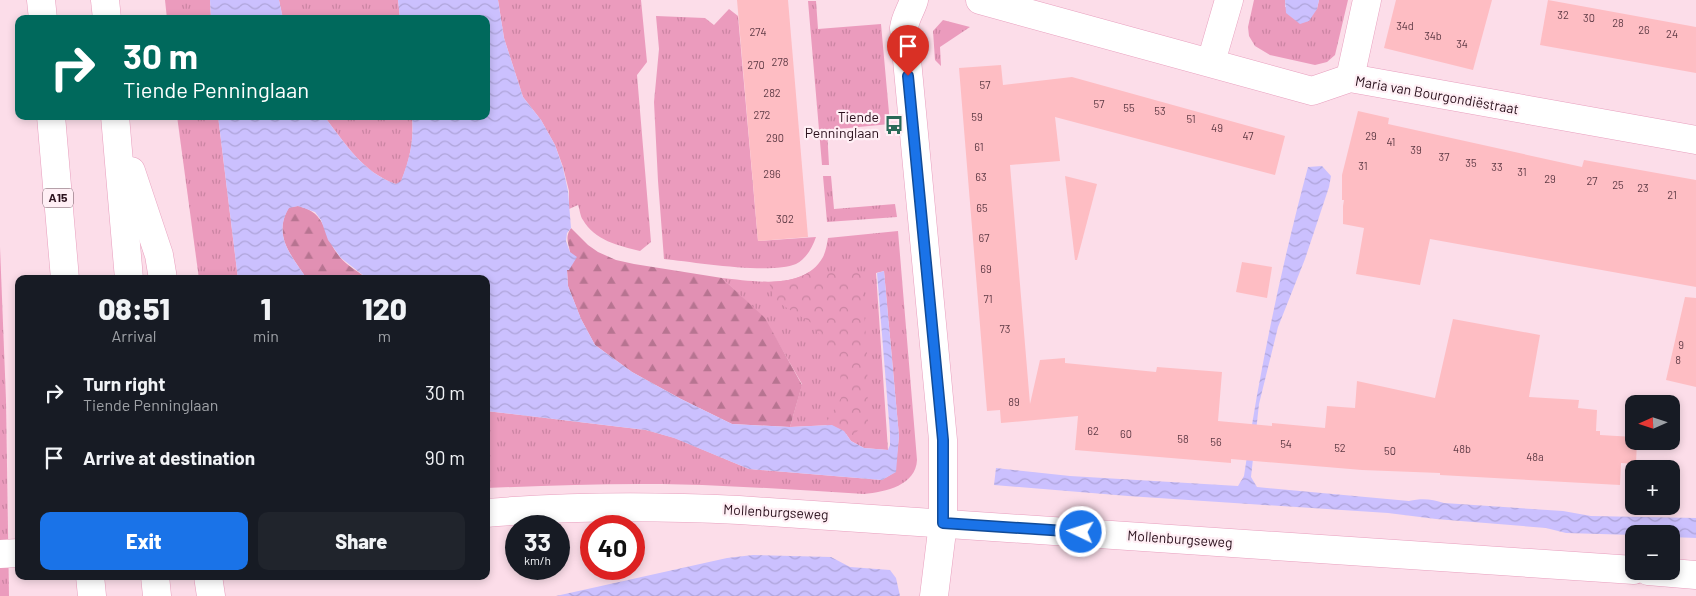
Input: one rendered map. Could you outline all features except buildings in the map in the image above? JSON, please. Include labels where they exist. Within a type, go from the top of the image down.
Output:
[{"type":"main road","points":[[41,0],[43,15]]},
{"type":"main road","points":[[105,0],[107,15]]},
{"type":"main road","points":[[914,0],[911,12],[905,20],[904,28],[943,440],[943,523],[934,596]]},
{"type":"main road","name":"Maria van Bourgondiëstraat","points":[[980,0],[1312,91],[1350,78],[1696,140]]},
{"type":"main road","points":[[1211,62],[1229,0]]},
{"type":"main road","points":[[1350,78],[1367,0]]},
{"type":"main road","name":"A15","points":[[51,120],[65,275]]},
{"type":"main road","points":[[116,123],[129,275]]},
{"type":"main road","points":[[116,123],[159,255],[162,275]]},
{"type":"main road","name":"Mollenburgseweg","points":[[490,513],[603,508],[696,508],[1625,569]]},
{"type":"main road","points":[[0,554],[15,553]]},
{"type":"main road","points":[[1680,574],[1696,575]]},
{"type":"main road","points":[[155,580],[157,596]]},
{"type":"main road","points":[[209,580],[211,596]]},
{"type":"green space","points":[[165,0],[210,0],[211,15],[167,15]]},
{"type":"green space","points":[[279,0],[398,0],[400,15],[282,15]]},
{"type":"green space","points":[[498,0],[641,0],[647,62],[637,75],[651,242],[640,251],[600,237],[588,227],[582,218],[578,205],[569,209],[569,191],[563,167],[555,145],[541,120],[523,97],[504,38]]},
{"type":"green space","points":[[1254,0],[1285,0],[1285,7],[1317,9],[1319,0],[1348,0],[1335,55],[1327,62],[1315,65],[1270,55],[1255,46],[1249,36],[1248,27]]},
{"type":"green space","points":[[808,1],[816,1],[818,29],[881,24],[890,124],[827,130],[829,165],[822,165]]},
{"type":"green space","points":[[729,9],[738,16],[758,241],[816,237],[811,249],[803,259],[796,264],[784,267],[751,268],[664,259],[654,102],[659,49],[656,16],[705,18],[714,25]]},
{"type":"green space","points":[[943,20],[970,27],[940,47],[941,66],[935,60],[933,31]]},
{"type":"green space","points":[[178,120],[218,120],[238,275],[198,275]]},
{"type":"green space","points":[[327,120],[412,120],[411,150],[401,182],[396,184],[384,179],[364,165]]},
{"type":"green space","points":[[823,176],[831,176],[834,209],[895,204],[897,217],[827,222]]},
{"type":"green space","points":[[298,206],[308,209],[315,214],[324,226],[334,249],[340,257],[362,275],[304,275],[290,254],[283,236],[284,217],[289,207]]},
{"type":"green space","points":[[571,228],[588,245],[616,260],[722,278],[765,318],[802,385],[790,427],[732,424],[632,372],[595,345],[581,319],[568,286],[567,270],[569,270],[570,252],[568,237]]},
{"type":"green space","points":[[898,231],[917,460],[915,469],[906,481],[890,489],[864,494],[664,484],[490,488],[490,411],[646,430],[675,438],[749,469],[882,480],[895,472],[899,436],[884,271],[876,273],[888,450],[864,448],[851,441],[844,431],[832,425],[790,427],[802,384],[764,318],[722,278],[763,282],[791,279],[804,275],[815,268],[823,257],[828,238]]},
{"type":"green space","points":[[0,247],[6,400],[9,596],[0,596]]},
{"type":"green space","points":[[809,272],[861,272],[867,351],[868,422],[853,435],[828,431],[826,423],[841,398],[840,363],[810,322],[774,300],[769,282],[785,281]]},
{"type":"water","points":[[210,0],[279,0],[282,15],[211,15]]},
{"type":"water","points":[[398,0],[498,0],[504,38],[523,97],[541,120],[555,145],[563,168],[568,191],[571,228],[567,233],[566,241],[570,252],[577,257],[569,270],[567,270],[568,286],[581,319],[595,345],[632,372],[681,399],[732,424],[790,427],[832,425],[844,431],[851,441],[864,448],[888,450],[890,433],[877,273],[884,271],[899,436],[896,472],[882,480],[749,469],[674,438],[646,430],[490,411],[490,275],[363,275],[341,258],[328,240],[321,220],[315,212],[298,206],[289,208],[284,218],[283,237],[290,254],[304,275],[238,275],[218,120],[327,120],[364,165],[384,179],[396,184],[401,181],[409,157],[412,141],[412,120],[490,120],[490,15],[400,15]]},
{"type":"water","points":[[1285,0],[1319,0],[1317,9],[1309,21],[1300,24],[1286,13]]},
{"type":"water","points":[[1322,166],[1331,176],[1305,259],[1278,327],[1259,404],[1251,477],[1257,487],[1409,501],[1427,499],[1444,503],[1563,511],[1591,516],[1696,518],[1696,538],[1680,537],[1680,525],[1625,525],[1625,535],[1566,533],[1546,528],[1388,513],[994,485],[996,468],[1070,476],[1238,486],[1244,476],[1272,320],[1308,167]]},
{"type":"water","points":[[753,555],[831,557],[850,567],[890,570],[896,578],[900,596],[556,596],[628,580],[645,580],[645,576],[727,558]]},
{"type":"place","name":"Tiende Penninglaan","points":[[894,125]]},
{"type":"route","points":[[908,76],[943,440],[943,523],[1081,532]]}]
